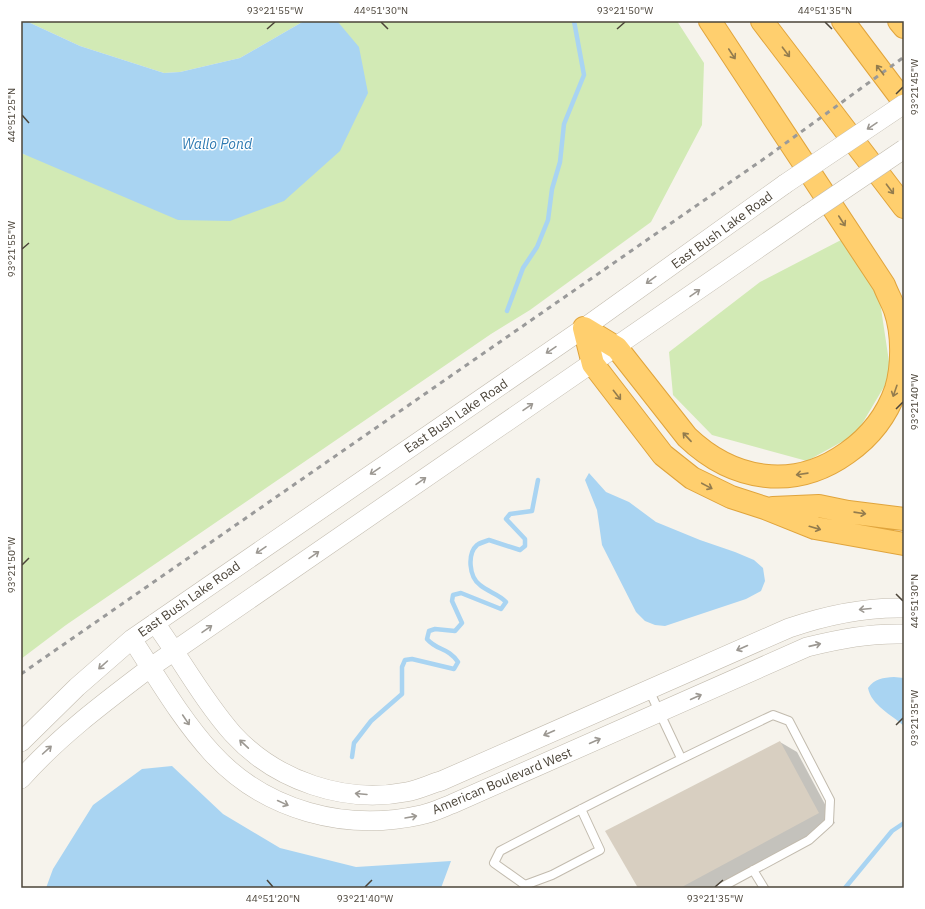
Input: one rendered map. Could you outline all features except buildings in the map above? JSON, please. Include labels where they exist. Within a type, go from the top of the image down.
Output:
[{"type":"highway","points":[[584,328],[617,348],[687,437],[699,448],[727,465],[758,475],[779,477],[810,473],[833,463],[856,446],[874,429],[889,406],[896,387],[900,362],[900,337],[895,311],[884,285],[710,21]]},
{"type":"highway","points":[[762,21],[904,208]]},
{"type":"highway","points":[[843,21],[904,103]]},
{"type":"highway","points":[[899,21],[904,27]]},
{"type":"highway","points":[[584,328],[593,364],[663,455],[692,478],[731,497],[765,508],[815,528],[904,544]]},
{"type":"highway","points":[[765,508],[819,506],[848,512],[904,519]]},
{"type":"street","name":"East Bush Lake Road","points":[[21,742],[77,687],[132,639],[155,622],[584,328],[785,184],[904,103]]},
{"type":"street","points":[[21,779],[43,754],[68,732],[151,667],[563,383],[617,348],[808,214],[904,149]]},
{"type":"street","name":"American Boulevard West","points":[[155,622],[216,712],[234,734],[255,754],[276,768],[304,782],[338,792],[372,795],[408,792],[441,781],[789,628],[812,620],[852,611],[904,608]]},
{"type":"street","name":"American Boulevard West","points":[[132,639],[191,728],[212,754],[237,776],[262,793],[291,807],[323,816],[354,821],[389,820],[428,812],[452,804],[807,647],[843,638],[878,633],[904,634]]},
{"type":"lane","points":[[648,689],[681,758]]},
{"type":"lane","points":[[581,809],[600,850],[552,875],[526,885],[494,863],[500,852],[581,809],[681,758],[773,714],[789,721],[830,800],[829,822],[809,840],[720,888]]},
{"type":"lane","points":[[753,870],[764,888]]},
{"type":"green space","points":[[26,21],[304,21],[240,58],[180,72],[164,73],[80,46]]},
{"type":"green space","points":[[335,21],[677,21],[704,63],[702,125],[651,222],[530,310],[491,334],[66,625],[21,659],[21,153],[26,155],[338,22]]},
{"type":"green space","points":[[841,240],[879,295],[891,375],[856,434],[807,461],[712,435],[673,395],[669,352],[760,282]]},
{"type":"water","name":"Wallo Pond","points":[[21,21],[26,21],[80,46],[164,73],[180,72],[240,58],[304,21],[335,21],[338,22],[359,47],[368,93],[340,151],[284,201],[230,221],[178,220],[21,153]]},
{"type":"water","points":[[589,473],[606,492],[629,502],[656,522],[754,560],[763,568],[765,581],[761,591],[746,599],[665,626],[655,625],[645,621],[636,612],[602,545],[597,510],[585,480]]},
{"type":"water","points":[[894,677],[904,678],[904,726],[873,700],[868,688],[876,680]]},
{"type":"water","points":[[172,766],[223,814],[280,848],[356,867],[451,861],[441,888],[46,888],[53,869],[93,805],[142,769]]},
{"type":"waterway","points":[[507,311],[523,268],[537,247],[548,220],[552,189],[560,162],[564,124],[584,75],[574,21]]},
{"type":"waterway","points":[[352,757],[354,743],[371,721],[402,694],[402,667],[405,660],[412,659],[454,669],[458,662],[454,657],[435,646],[427,639],[429,631],[435,629],[455,631],[462,623],[452,601],[453,595],[461,593],[501,609],[506,602],[483,587],[473,577],[471,565],[472,554],[477,545],[489,540],[520,550],[525,546],[525,539],[506,519],[510,514],[532,511],[538,480]]},
{"type":"waterway","points":[[845,888],[892,831],[904,823]]},
{"type":"railway","points":[[21,674],[768,156],[904,57]]}]
